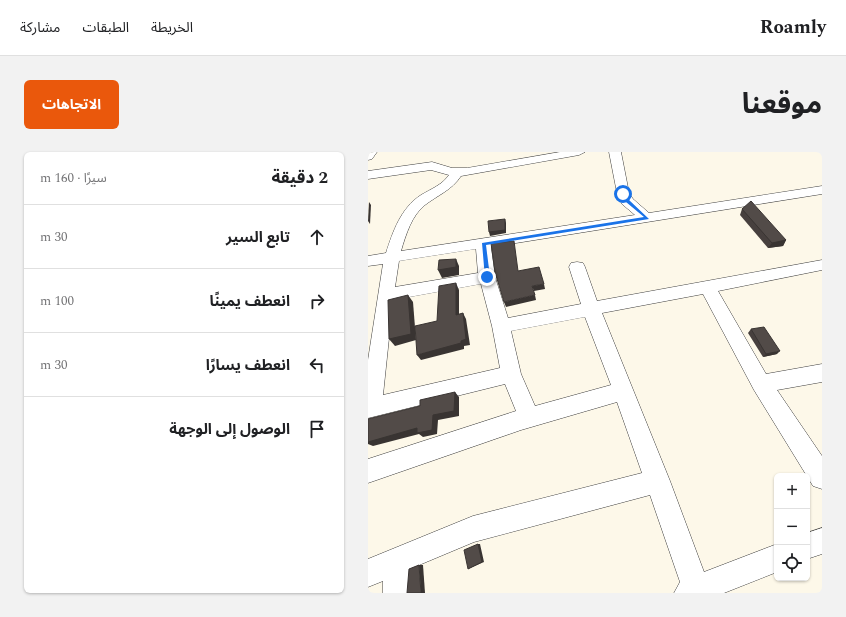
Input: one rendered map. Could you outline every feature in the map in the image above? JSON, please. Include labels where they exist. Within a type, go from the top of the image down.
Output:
[{"type":"street","points":[[368,157],[371,152]]},
{"type":"street","points":[[368,175],[432,166],[457,173],[579,152]]},
{"type":"street","points":[[616,152],[623,194],[627,201],[647,218]]},
{"type":"street","points":[[457,173],[453,181],[422,199],[415,206],[408,217],[390,258],[370,407],[511,374]]},
{"type":"street","points":[[368,261],[822,190]]},
{"type":"street","points":[[483,244],[487,277],[501,326],[511,374],[529,418]]},
{"type":"street","points":[[501,326],[822,266]]},
{"type":"street","points":[[577,267],[591,309],[658,481],[695,592],[774,559]]},
{"type":"street","points":[[385,295],[487,277]]},
{"type":"street","points":[[708,287],[761,384],[822,477]]},
{"type":"street","points":[[761,384],[822,373]]},
{"type":"street","points":[[368,471],[529,418],[624,391]]},
{"type":"street","points":[[368,573],[450,537],[490,523],[658,481]]},
{"type":"street","points":[[810,545],[822,541]]},
{"type":"street","points":[[397,593],[398,560]]},
{"type":"building","points":[[751,201],[786,240],[772,243],[742,209]]},
{"type":"building","points":[[505,219],[505,230],[489,232],[488,221]]},
{"type":"building","points":[[514,241],[518,271],[539,267],[544,284],[532,286],[535,295],[504,302],[495,272],[491,243]]},
{"type":"building","points":[[456,259],[456,267],[438,270],[439,260]]},
{"type":"building","points":[[456,283],[456,315],[463,313],[466,339],[461,341],[461,343],[417,355],[415,326],[437,321],[439,286]]},
{"type":"building","points":[[408,295],[411,334],[389,339],[388,300]]},
{"type":"building","points":[[764,327],[780,351],[766,354],[751,329]]},
{"type":"building","points":[[455,392],[454,411],[433,415],[432,430],[417,433],[417,428],[368,442],[368,419],[420,406],[420,400]]},
{"type":"building","points":[[478,544],[482,562],[468,569],[464,550]]},
{"type":"building","points":[[419,565],[421,593],[407,593],[409,569]]},
{"type":"route","points":[[487,277],[483,244],[647,218],[627,201],[623,194]]}]
